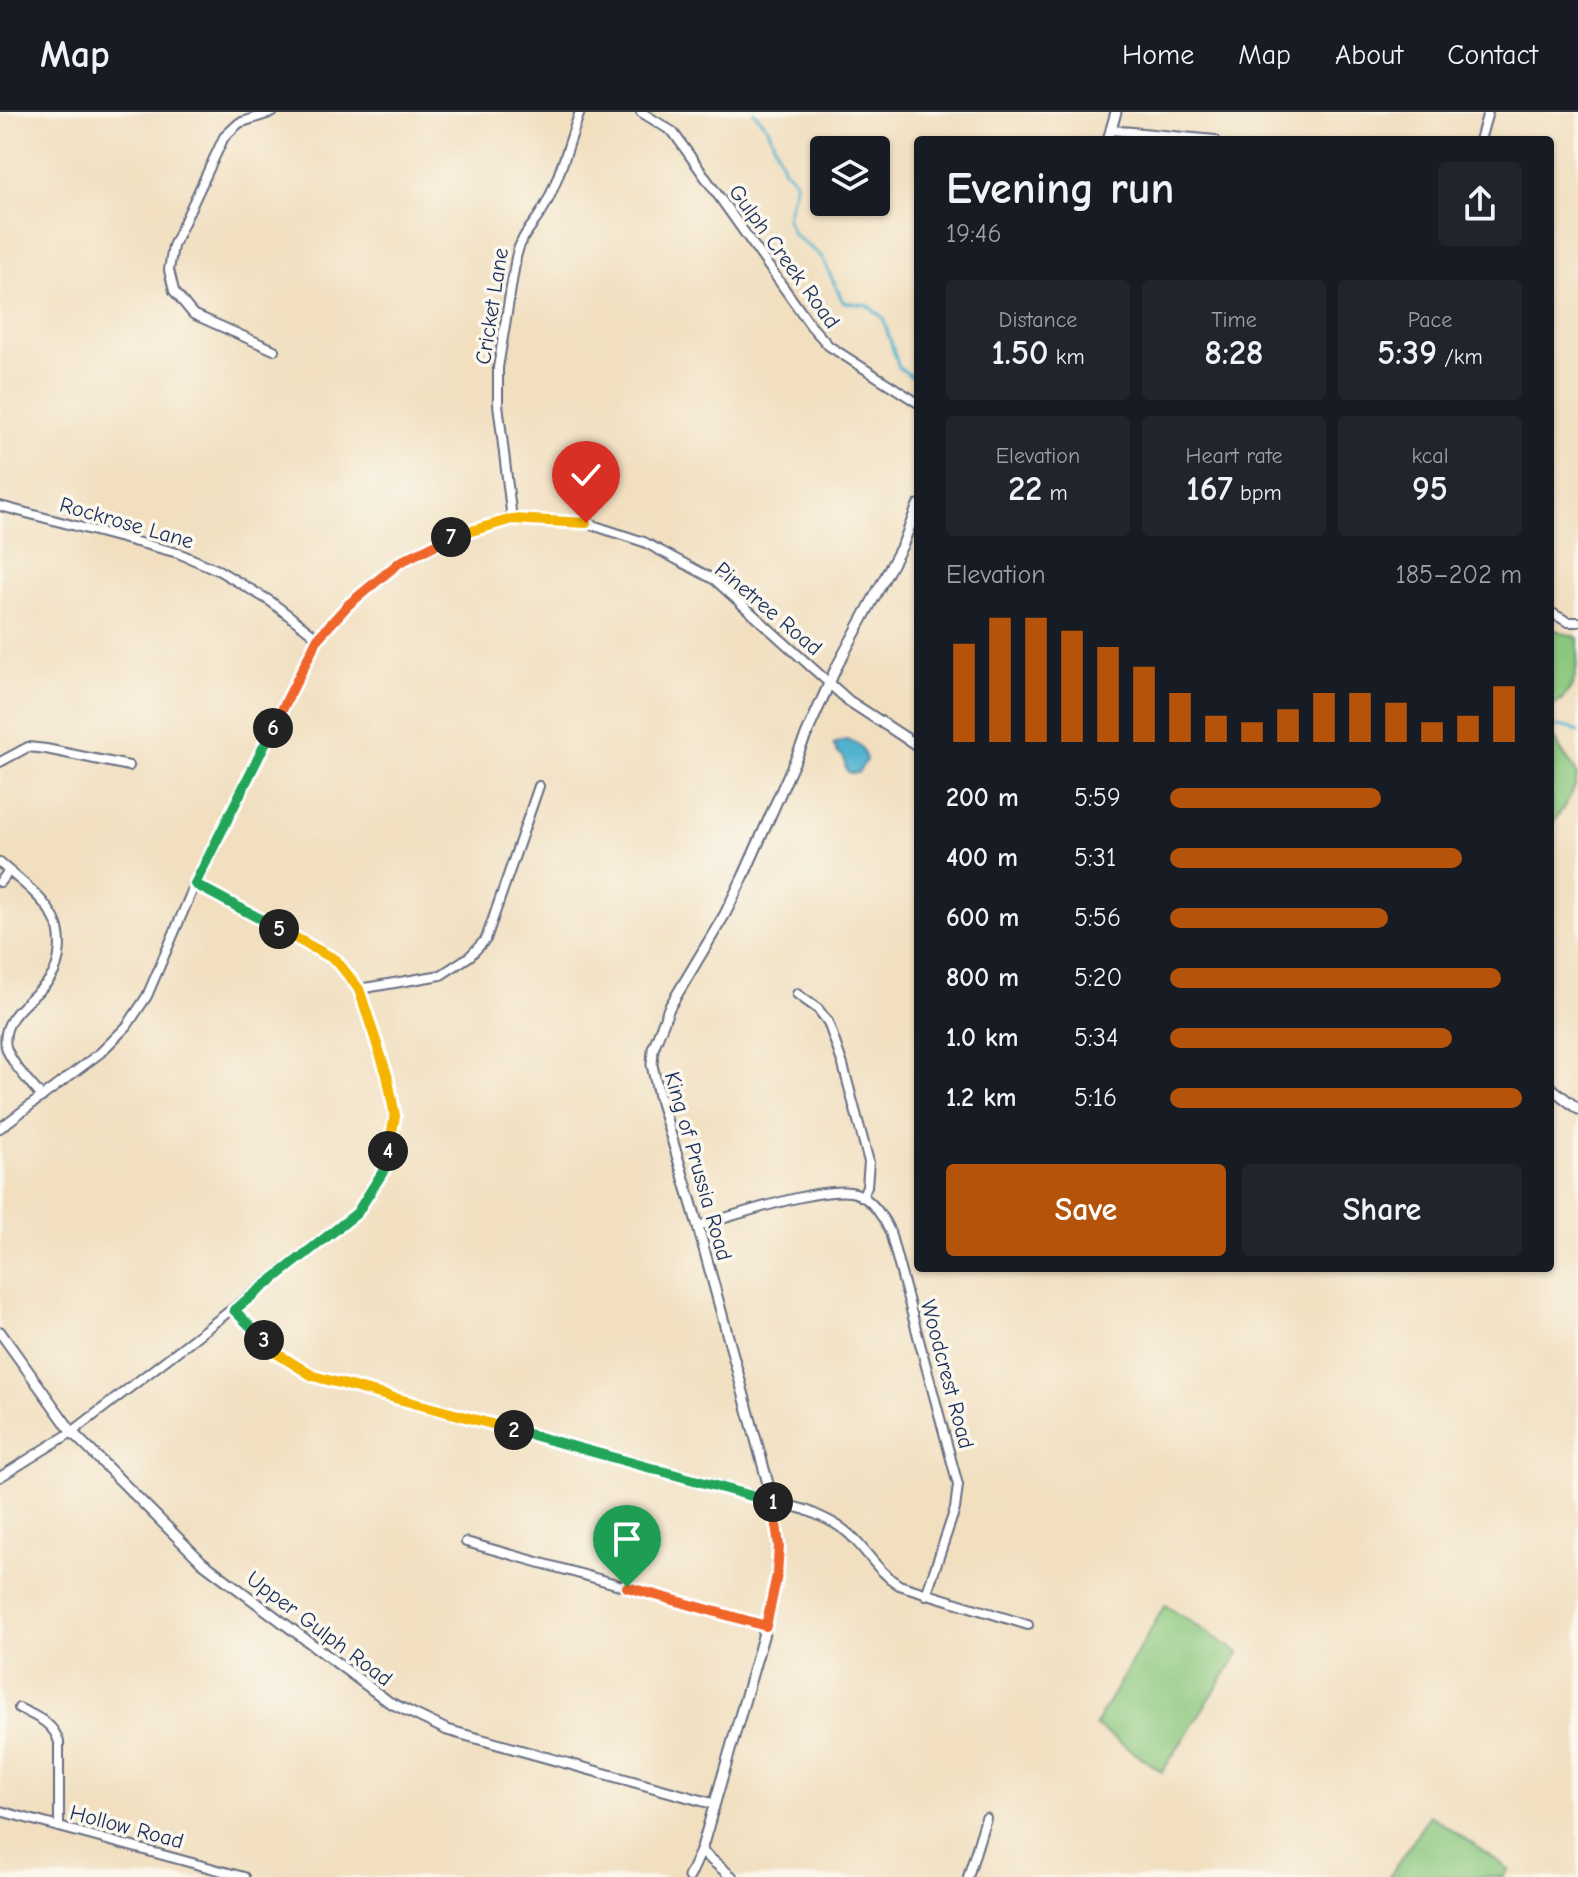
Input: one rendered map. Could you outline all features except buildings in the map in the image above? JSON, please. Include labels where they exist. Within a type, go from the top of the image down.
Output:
[{"type":"street","points":[[273,112],[239,123],[224,137],[173,246],[169,270],[177,296],[193,314],[274,350]]},
{"type":"street","name":"Cricket Lane","points":[[512,519],[498,404],[498,368],[516,257],[520,239],[537,221],[548,201],[580,112]]},
{"type":"street","name":"Gulph Creek Road","points":[[641,112],[673,132],[811,326],[829,346],[914,400]]},
{"type":"street","points":[[1116,112],[1109,135],[1130,136]]},
{"type":"street","points":[[1481,136],[1488,112]]},
{"type":"street","name":"Rockrose Lane","points":[[0,506],[178,553],[218,570],[270,601],[318,638]]},
{"type":"street","name":"King of Prussia Road","points":[[689,1877],[701,1851],[766,1626],[777,1575],[779,1546],[773,1502],[657,1087],[652,1065],[653,1049],[669,1008],[725,914],[829,683],[903,544],[914,515]]},
{"type":"street","name":"Pinetree Road","points":[[0,1128],[100,1053],[127,1026],[147,996],[195,884],[318,638],[348,605],[400,562],[456,535],[512,519],[586,523],[644,542],[715,580],[829,683]]},
{"type":"street","points":[[1554,614],[1568,622],[1578,622]]},
{"type":"street","points":[[829,683],[849,701],[914,743]]},
{"type":"street","points":[[0,762],[28,747],[129,766]]},
{"type":"street","points":[[359,989],[441,975],[470,956],[486,939],[539,786]]},
{"type":"street","points":[[0,863],[49,911],[56,921],[61,947],[51,978],[19,1007],[7,1024],[5,1045],[42,1097]]},
{"type":"street","points":[[0,882],[9,871]]},
{"type":"street","points":[[0,1477],[72,1432],[357,1213],[384,1170],[395,1116],[387,1075],[359,989],[336,960],[195,884]]},
{"type":"street","points":[[698,1226],[827,1191],[862,1197],[867,1186],[869,1162],[828,1022],[818,1009],[797,994]]},
{"type":"street","points":[[1554,1090],[1578,1109]]},
{"type":"street","name":"Woodcrest Road","points":[[862,1197],[884,1219],[890,1232],[958,1485],[955,1509],[926,1595]]},
{"type":"street","points":[[234,1310],[276,1353],[313,1376],[806,1510],[838,1525],[855,1539],[886,1576],[899,1585],[1028,1625]]},
{"type":"street","name":"Upper Gulph Road","points":[[0,1332],[72,1432],[202,1562],[403,1711],[447,1730],[714,1804]]},
{"type":"street","points":[[466,1542],[766,1626]]},
{"type":"street","points":[[19,1708],[47,1722],[57,1734],[59,1827]]},
{"type":"street","name":"Hollow Road","points":[[0,1811],[244,1877]]},
{"type":"street","points":[[968,1877],[986,1818]]},
{"type":"street","points":[[701,1851],[732,1877]]},
{"type":"green space","points":[[1554,629],[1578,638],[1577,669],[1571,686],[1554,705]]},
{"type":"green space","points":[[1554,739],[1577,774],[1563,808],[1554,820]]},
{"type":"green space","points":[[1165,1605],[1239,1653],[1162,1772],[1095,1725]]},
{"type":"green space","points":[[1430,1815],[1509,1869],[1503,1877],[1389,1877]]},
{"type":"water","points":[[845,740],[860,746],[863,752],[866,760],[858,773],[846,770],[844,757],[833,744]]},
{"type":"waterway","points":[[754,112],[768,128],[784,169],[796,181],[787,218],[793,234],[822,257],[843,302],[867,305],[883,318],[899,368],[914,376]]},
{"type":"waterway","points":[[1554,726],[1570,727],[1578,732]]},
{"type":"route","points":[[586,523],[512,519],[456,535],[400,562],[348,605],[318,638],[195,884],[336,960],[359,989],[387,1075],[395,1116],[384,1170],[357,1213],[234,1310],[276,1353],[313,1376],[773,1502],[779,1546],[777,1575],[766,1626],[627,1587]]}]
